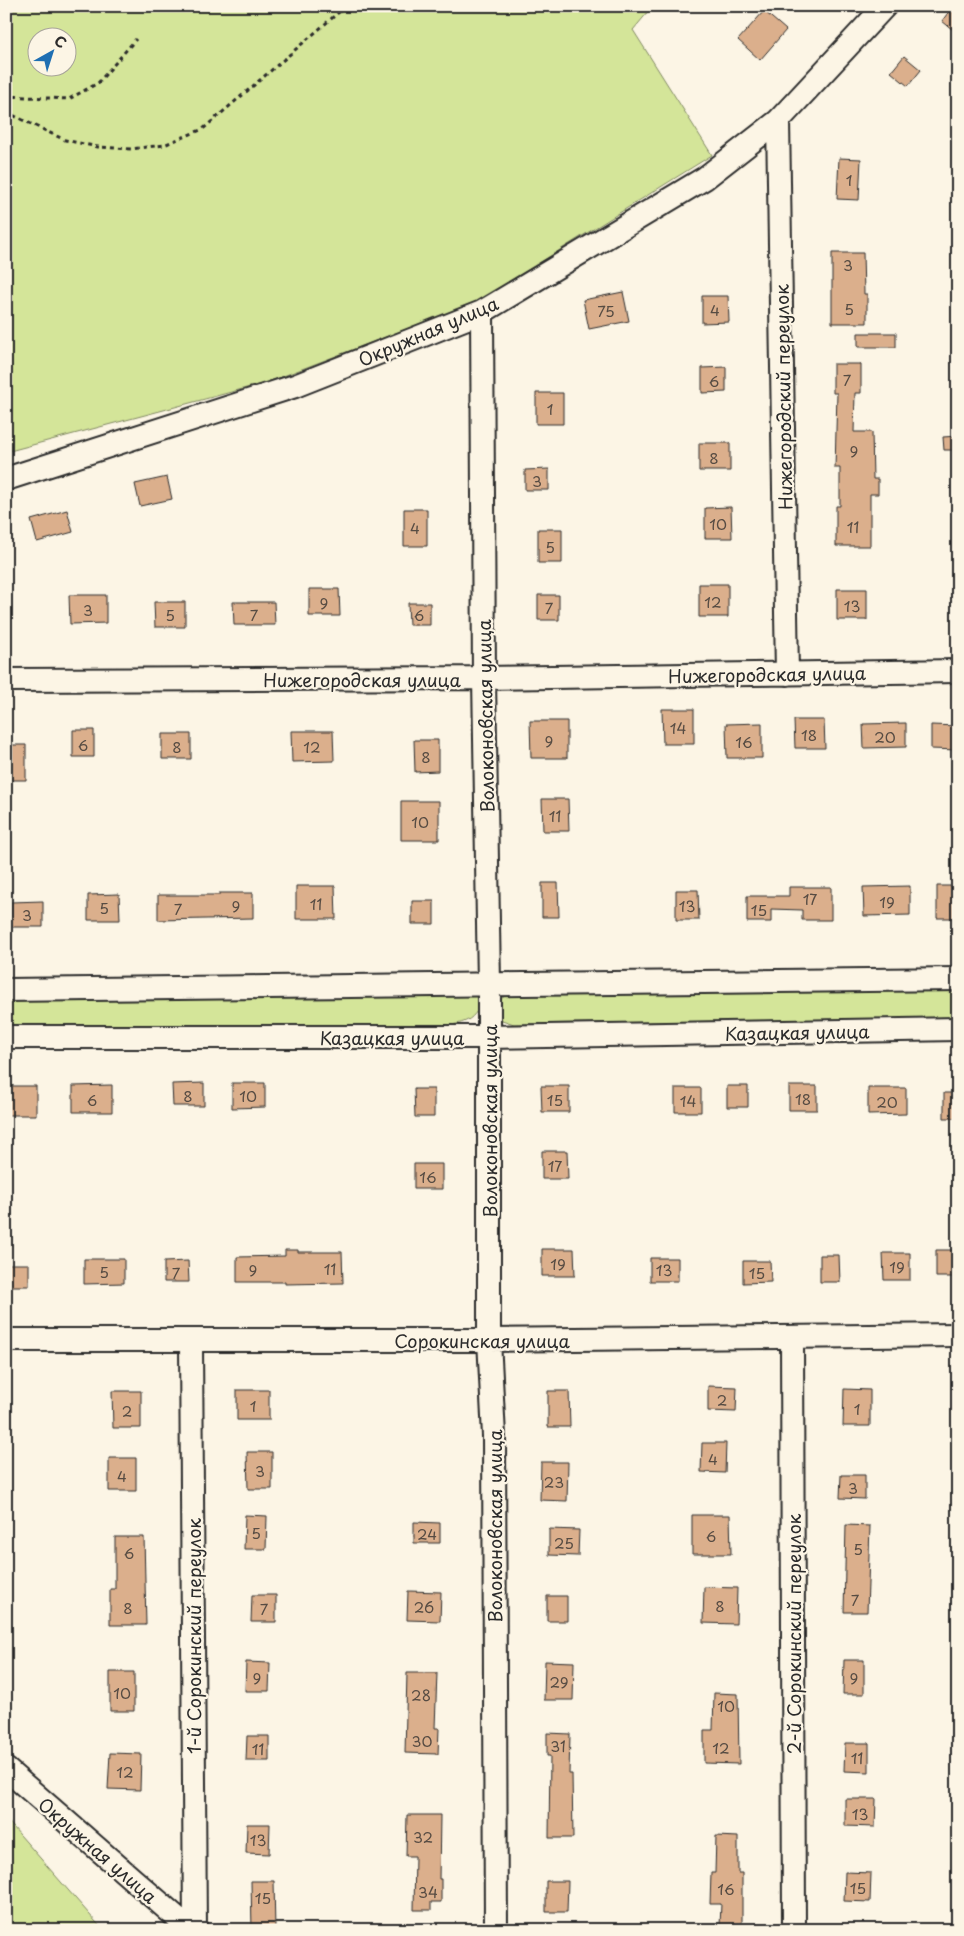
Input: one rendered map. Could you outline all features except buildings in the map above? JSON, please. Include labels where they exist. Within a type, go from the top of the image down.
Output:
[{"type":"street","name":"Окружная улица","points":[[6,479],[295,386],[482,312],[705,178],[778,121],[885,6]]},
{"type":"street","name":"Нижегородский переулок","points":[[778,121],[787,674]]},
{"type":"street","name":"Волоконовская улица","points":[[482,312],[484,678],[490,984],[488,1037],[489,1340],[494,1436],[496,1930]]},
{"type":"street","name":"Нижегородская улица","points":[[6,680],[484,678],[958,672]]},
{"type":"street","points":[[6,990],[958,979]]},
{"type":"street","name":"Казацкая улица","points":[[6,1038],[488,1037],[958,1029]]},
{"type":"street","name":"Сорокинская улица","points":[[6,1340],[191,1342],[958,1335]]},
{"type":"street","name":"2-й Сорокинский переулок","points":[[792,1338],[794,1930]]},
{"type":"street","name":"1-й Сорокинский переулок","points":[[191,1342],[193,1930]]},
{"type":"street","name":"Окружная улица","points":[[6,1769],[193,1930]]},
{"type":"path","points":[[6,112],[65,140],[98,148],[131,149],[164,145],[203,129],[346,6]]},
{"type":"path","points":[[6,96],[69,99],[98,83],[136,39]]},
{"type":"green space","points":[[6,6],[653,6],[633,30],[712,155],[475,303],[265,383],[6,452]]},
{"type":"green space","points":[[958,985],[958,1018],[514,1024],[502,1020],[497,1011],[499,1000],[513,991]]},
{"type":"green space","points":[[478,996],[481,1004],[475,1013],[462,1023],[451,1025],[6,1027],[6,997]]},
{"type":"green space","points":[[6,1819],[103,1930],[6,1930]]}]
